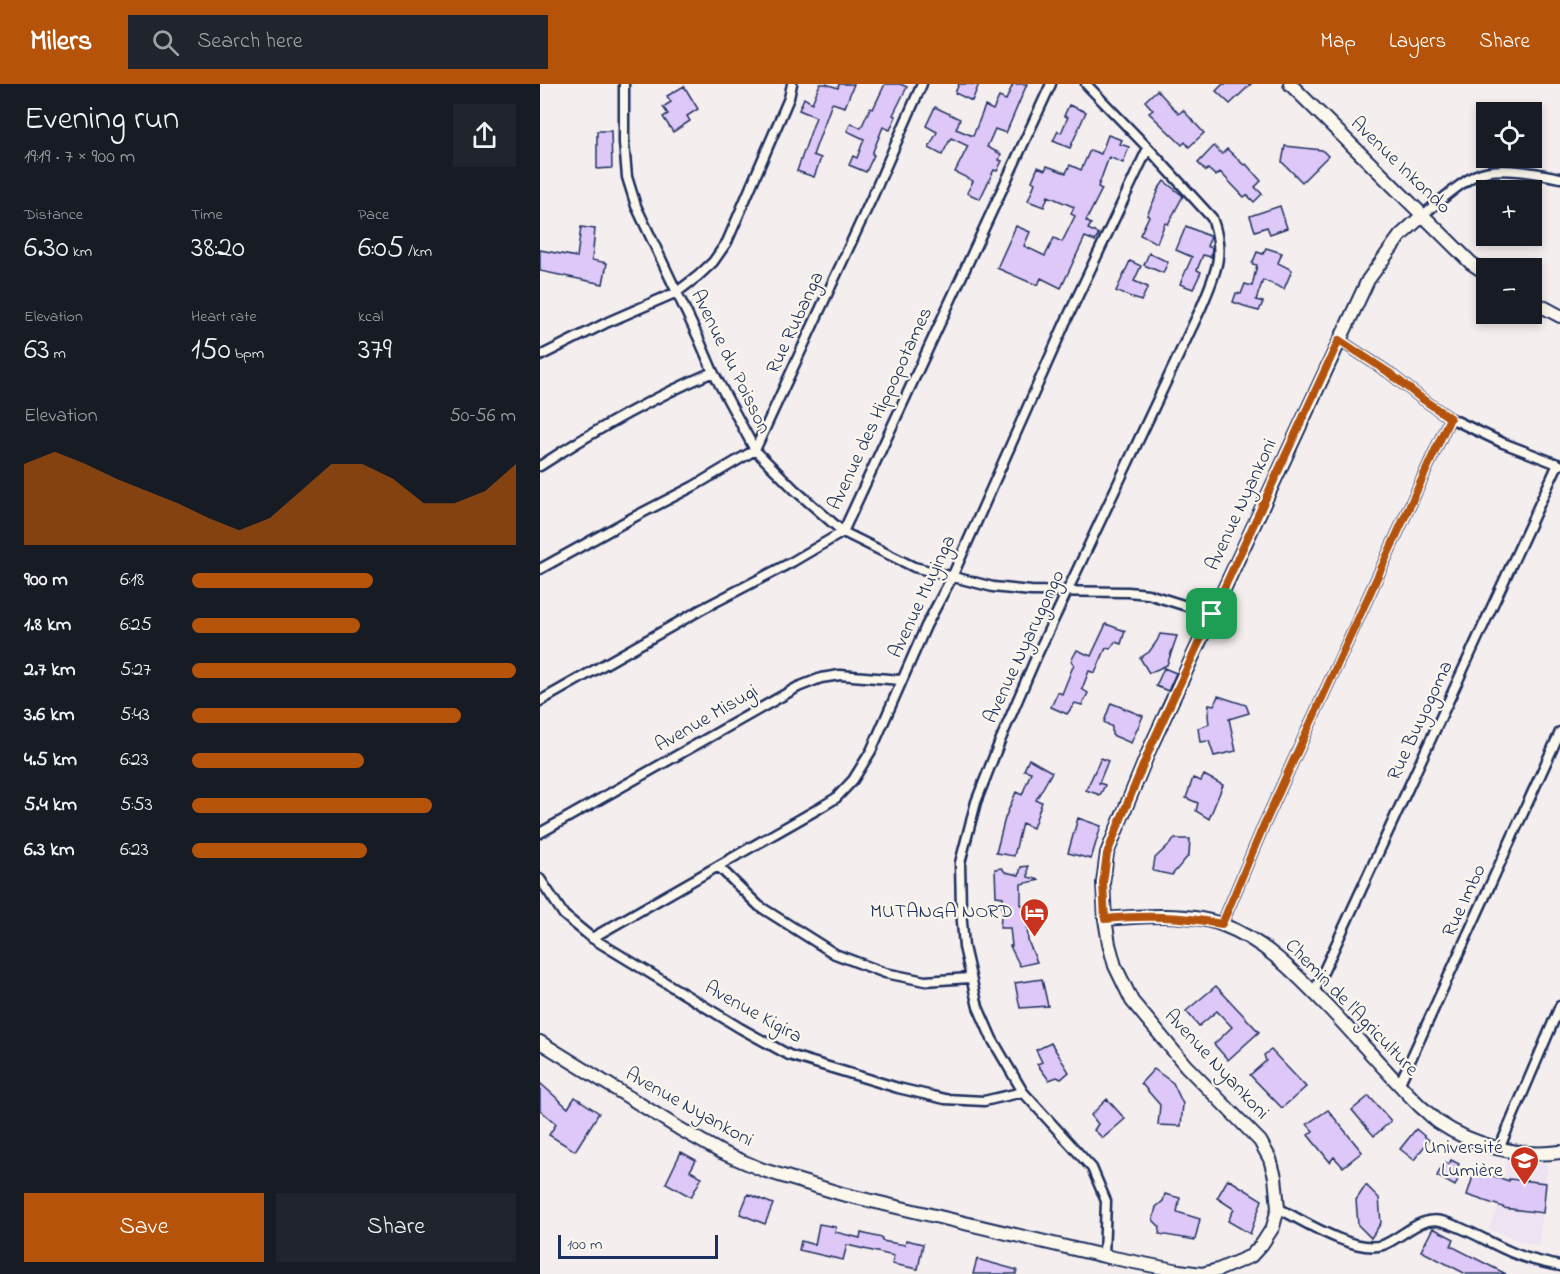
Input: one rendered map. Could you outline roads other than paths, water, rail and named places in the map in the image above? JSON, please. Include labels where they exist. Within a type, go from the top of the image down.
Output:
[{"type":"street","name":"Avenue du Poisson","points":[[624,84],[624,143],[627,177],[636,206],[713,372],[756,450],[795,490],[843,532],[914,567],[993,587],[1068,593],[1148,594],[1212,614]]},
{"type":"street","points":[[540,356],[677,291],[713,262],[727,242],[789,98],[792,84]]},
{"type":"street","name":"Rue Rubanga","points":[[756,450],[922,84]]},
{"type":"street","name":"Avenue des Hippopotames","points":[[540,701],[843,532],[1051,84]]},
{"type":"street","name":"Avenue Nyarugongo","points":[[1086,84],[1212,218],[1219,253],[1212,281],[1201,308],[1032,665],[976,802],[960,863],[964,947],[978,1007],[992,1039],[1023,1092],[1092,1168],[1106,1201],[1104,1256]]},
{"type":"street","name":"Avenue Inkondo","points":[[1290,84],[1476,267]]},
{"type":"street","name":"Avenue Muyinga","points":[[592,938],[818,809],[836,798],[853,780],[871,751],[926,626],[952,578],[1060,332],[1148,148]]},
{"type":"street","points":[[1423,215],[1478,174],[1500,170],[1531,172],[1560,178]]},
{"type":"street","name":"Avenue Nyankoni","points":[[540,1042],[721,1152],[763,1170],[842,1194],[1104,1256],[1179,1271],[1202,1274],[1251,1256],[1273,1227],[1278,1208],[1275,1177],[1270,1159],[1260,1141],[1186,1065],[1132,1001],[1115,966],[1109,944],[1103,883],[1107,854],[1151,746],[1368,280],[1400,236],[1423,215]]},
{"type":"street","points":[[1542,306],[1560,316]]},
{"type":"street","points":[[1339,340],[1388,372],[1450,418],[1503,443],[1559,464]]},
{"type":"street","points":[[540,465],[675,388],[713,372]]},
{"type":"street","points":[[1222,924],[1263,827],[1450,418]]},
{"type":"street","points":[[540,569],[756,450]]},
{"type":"street","name":"Rue Buyogoma","points":[[1314,993],[1559,464]]},
{"type":"street","name":"Avenue Misugi","points":[[540,833],[798,687],[821,678],[840,675],[901,680]]},
{"type":"street","name":"Rue Imbo","points":[[1399,1084],[1560,732]]},
{"type":"street","points":[[718,866],[759,906],[834,954],[885,973],[926,981],[970,978]]},
{"type":"street","name":"Avenue Kigira","points":[[540,879],[564,915],[592,938],[740,1029],[789,1055],[898,1088],[945,1099],[984,1101],[1023,1092]]},
{"type":"street","name":"Chemin de l'Agriculture","points":[[1105,919],[1165,916],[1193,918],[1222,924],[1263,946],[1282,961],[1420,1106],[1439,1122],[1467,1137],[1499,1149],[1522,1153],[1560,1152]]},
{"type":"street","points":[[1499,1149],[1560,1006]]},
{"type":"street","points":[[1278,1208],[1337,1238],[1369,1247],[1383,1245],[1419,1224],[1439,1220],[1516,1254],[1560,1266]]},
{"type":"place","name":"MUTANGA NORD","points":[[1034,938]]},
{"type":"place","name":"Université Lumière","points":[[1524,1186]]}]
